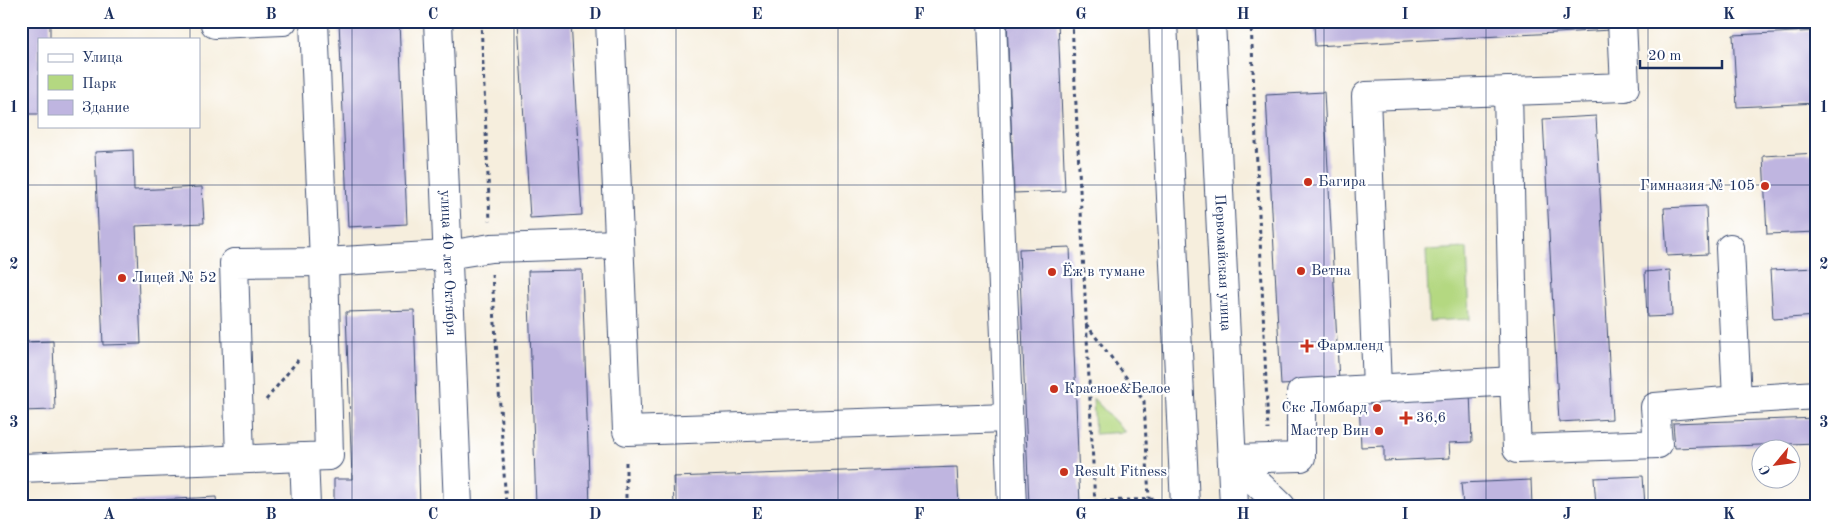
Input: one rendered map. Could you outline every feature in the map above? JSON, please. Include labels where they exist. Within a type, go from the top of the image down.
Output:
[{"type":"main road","points":[[215,21],[216,24],[283,21]]},
{"type":"main road","points":[[21,468],[240,447],[304,457],[329,456],[324,327],[324,262],[314,21]]},
{"type":"main road","name":"улица 40 лет Октября","points":[[438,21],[458,506]]},
{"type":"main road","points":[[610,21],[627,431],[1008,418]]},
{"type":"main road","points":[[992,21],[1012,506]]},
{"type":"main road","points":[[1163,21],[1185,506]]},
{"type":"main road","name":"Первомайская улица","points":[[1211,21],[1234,506]]},
{"type":"main road","points":[[1376,388],[1366,96],[1625,87],[1622,21]]},
{"type":"main road","points":[[1508,91],[1517,449],[1658,444],[1655,407],[1817,395]]},
{"type":"main road","points":[[240,447],[234,263],[324,262],[447,255],[491,248],[619,244]]},
{"type":"main road","points":[[1730,248],[1737,400]]},
{"type":"main road","points":[[1232,459],[1301,457],[1301,393],[1514,381]]},
{"type":"main road","points":[[304,457],[306,506]]},
{"type":"main road","points":[[1232,459],[1281,506]]},
{"type":"path","points":[[1072,21],[1095,506]]},
{"type":"path","points":[[1251,21],[1269,458]]},
{"type":"path","points":[[1086,323],[1144,401],[1149,500]]},
{"type":"path","points":[[240,447],[324,327]]},
{"type":"path","points":[[626,506],[627,431]]},
{"type":"green space","points":[[1467,248],[1470,319],[1429,321],[1426,250]]},
{"type":"green space","points":[[1093,398],[1125,432],[1095,434]]},
{"type":"building","points":[[21,21],[50,21],[50,38],[38,38],[38,114],[21,114]]},
{"type":"building","points":[[339,21],[399,21],[407,224],[348,227]]},
{"type":"building","points":[[518,21],[571,21],[582,215],[530,218]]},
{"type":"building","points":[[1007,21],[1058,21],[1065,191],[1014,193]]},
{"type":"building","points":[[1314,21],[1611,21],[1611,30],[1315,46]]},
{"type":"building","points":[[1817,31],[1817,103],[1737,107],[1733,35]]},
{"type":"building","points":[[1324,92],[1339,382],[1281,385],[1266,95]]},
{"type":"building","points":[[1596,116],[1612,419],[1559,422],[1543,119]]},
{"type":"building","points":[[133,150],[134,190],[202,187],[204,223],[136,226],[141,344],[103,345],[95,152]]},
{"type":"building","points":[[1817,153],[1817,232],[1767,234],[1763,156]]},
{"type":"building","points":[[1706,206],[1708,254],[1667,256],[1664,208]]},
{"type":"building","points":[[1070,247],[1080,506],[1029,506],[1019,249]]},
{"type":"building","points":[[1817,268],[1817,316],[1773,319],[1770,270]]},
{"type":"building","points":[[582,270],[590,506],[536,506],[528,271]]},
{"type":"building","points":[[1670,270],[1672,316],[1647,317],[1645,272]]},
{"type":"building","points":[[414,310],[420,506],[334,506],[334,479],[352,479],[346,312]]},
{"type":"building","points":[[53,341],[55,410],[21,411],[21,342]]},
{"type":"building","points":[[1470,392],[1472,442],[1449,443],[1450,458],[1384,461],[1384,446],[1361,447],[1359,398]]},
{"type":"building","points":[[1817,418],[1817,443],[1800,444],[1800,440],[1750,440],[1750,445],[1675,448],[1673,423]]},
{"type":"building","points":[[957,467],[959,506],[674,506],[673,477]]},
{"type":"building","points":[[1643,476],[1645,506],[1596,506],[1594,478]]},
{"type":"building","points":[[1531,480],[1532,506],[1463,506],[1461,483]]},
{"type":"building","points":[[216,497],[217,506],[82,506],[82,504]]},
{"type":"place","name":"Багира","points":[[1308,182]]},
{"type":"place","name":"Гимназия № 105","points":[[1765,186]]},
{"type":"place","name":"Ветна","points":[[1301,271]]},
{"type":"place","name":"Ёж в тумане","points":[[1052,272]]},
{"type":"place","name":"Лицей № 52","points":[[122,278]]},
{"type":"place","name":"Фармленд","points":[[1307,346]]},
{"type":"place","name":"Красное&Белое","points":[[1054,389]]},
{"type":"place","name":"Скс Ломбард","points":[[1377,408]]},
{"type":"place","name":"36,6","points":[[1406,418]]},
{"type":"place","name":"Мастер Вин","points":[[1379,431]]},
{"type":"place","name":"Result Fitness","points":[[1064,472]]}]
